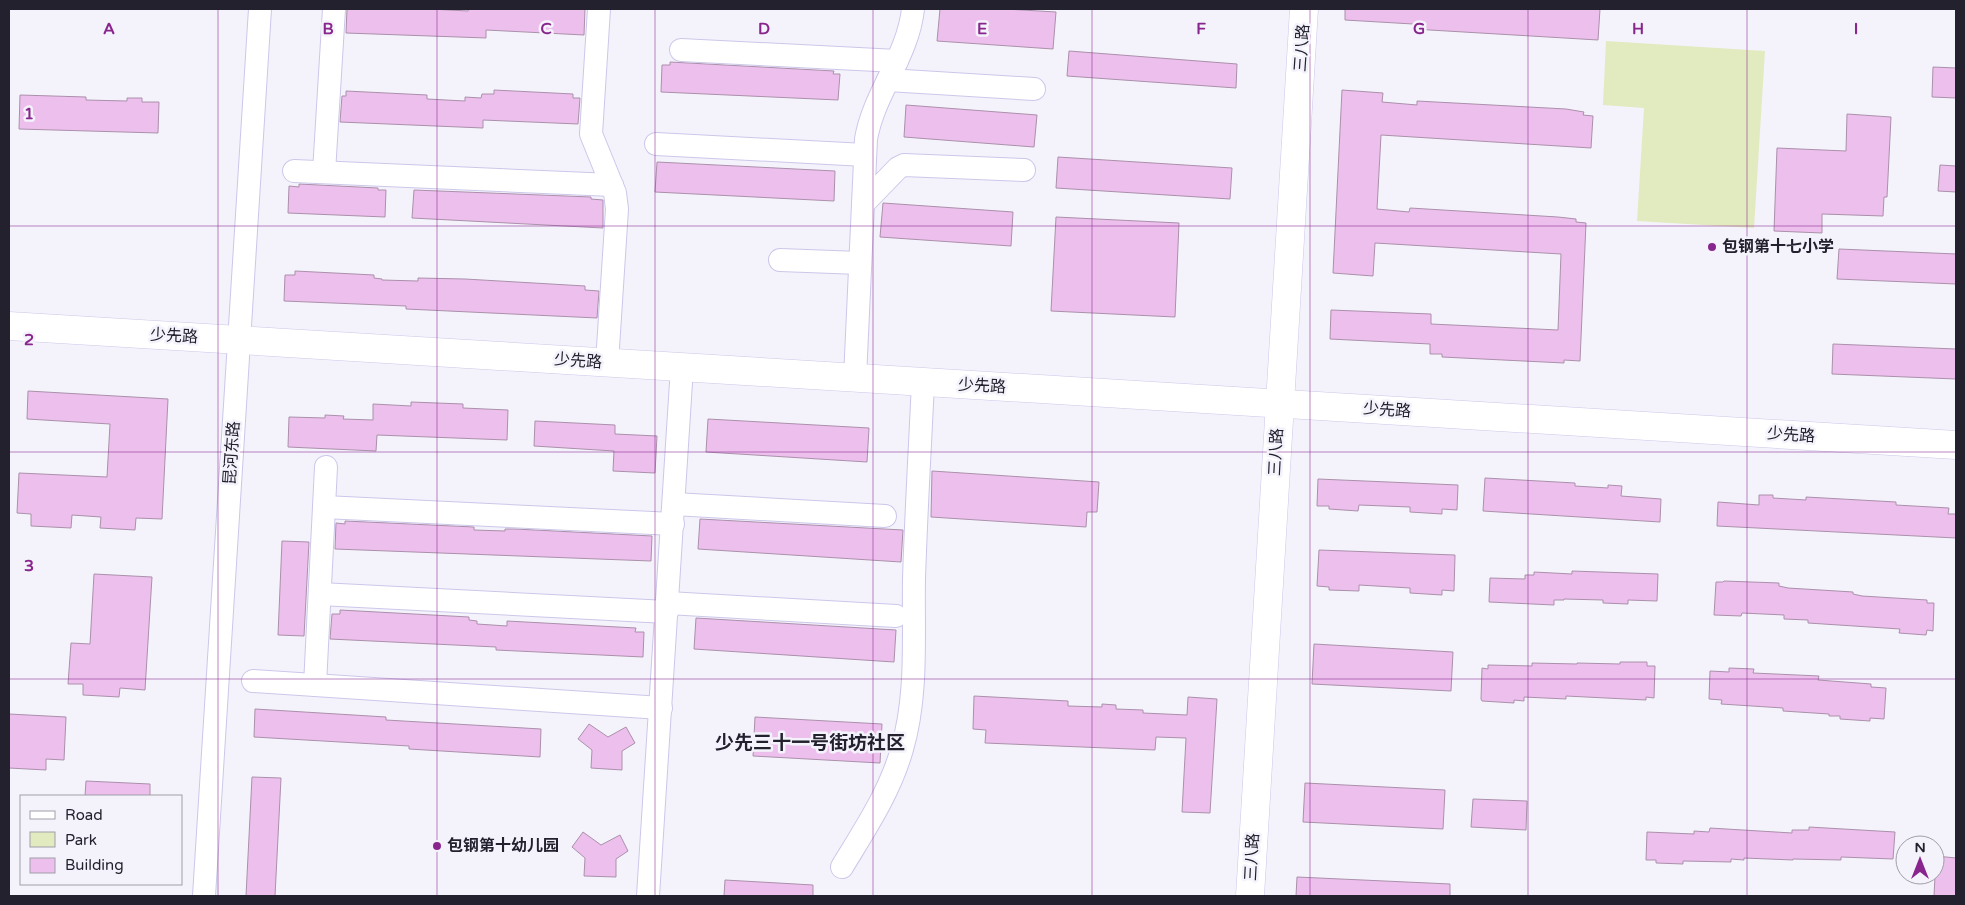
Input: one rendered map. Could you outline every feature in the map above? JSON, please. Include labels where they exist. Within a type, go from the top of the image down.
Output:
[{"type":"main road","name":"三八路","points":[[1250,896],[1304,9]]},
{"type":"main road","name":"少先路","points":[[9,326],[1956,445]]},
{"type":"street","name":"昆河东路","points":[[204,896],[260,9]]},
{"type":"street","points":[[324,172],[334,9]]},
{"type":"street","points":[[599,9],[591,134],[615,193],[617,209],[608,363]]},
{"type":"street","points":[[855,378],[868,123],[906,42],[913,9]]},
{"type":"street","points":[[681,50],[892,71],[1034,89]]},
{"type":"street","points":[[656,144],[865,154]]},
{"type":"street","points":[[863,204],[898,168],[904,165],[1024,170]]},
{"type":"street","points":[[294,171],[612,185]]},
{"type":"street","points":[[780,260],[860,263]]},
{"type":"street","points":[[648,896],[662,708],[682,367]]},
{"type":"street","points":[[842,867],[895,773],[903,748],[912,699],[915,551],[923,382]]},
{"type":"street","points":[[315,685],[326,467]]},
{"type":"street","points":[[324,507],[885,516]]},
{"type":"street","points":[[320,594],[896,616]]},
{"type":"street","points":[[253,681],[662,708]]},
{"type":"green space","points":[[1606,41],[1765,51],[1754,228],[1637,221],[1644,108],[1603,105]]},
{"type":"building","points":[[347,9],[468,11],[469,9],[585,9],[584,35],[486,30],[486,38],[346,33]]},
{"type":"building","points":[[940,9],[1005,9],[1056,12],[1053,49],[937,41]]},
{"type":"building","points":[[1345,9],[1600,9],[1598,40],[1413,29],[1413,24],[1345,20]]},
{"type":"building","points":[[1069,51],[1237,64],[1236,88],[1067,76]]},
{"type":"building","points":[[670,62],[834,71],[833,74],[840,74],[838,100],[661,92],[662,65],[670,65]]},
{"type":"building","points":[[1933,67],[1956,68],[1956,98],[1932,97]]},
{"type":"building","points":[[494,90],[573,94],[573,98],[580,98],[578,124],[483,120],[483,128],[340,122],[342,96],[346,96],[346,91],[427,95],[427,99],[465,101],[465,97],[481,98],[482,94],[494,94]]},
{"type":"building","points":[[1342,90],[1383,93],[1382,102],[1417,105],[1417,101],[1566,109],[1584,112],[1583,115],[1593,116],[1591,148],[1381,135],[1377,209],[1409,212],[1410,208],[1558,217],[1576,219],[1576,222],[1586,223],[1580,361],[1564,360],[1564,363],[1442,357],[1442,354],[1430,354],[1430,344],[1330,339],[1331,310],[1431,314],[1431,324],[1558,330],[1561,254],[1375,243],[1373,276],[1333,273]]},
{"type":"building","points":[[20,95],[86,97],[86,100],[127,101],[127,98],[142,98],[142,102],[159,102],[158,133],[19,129]]},
{"type":"building","points":[[906,105],[1037,115],[1034,147],[904,137]]},
{"type":"building","points":[[1847,114],[1891,117],[1887,197],[1884,197],[1883,216],[1822,214],[1822,233],[1774,231],[1777,148],[1846,151]]},
{"type":"building","points":[[1058,157],[1232,168],[1230,199],[1056,188]]},
{"type":"building","points":[[657,162],[835,171],[834,201],[655,192]]},
{"type":"building","points":[[1940,165],[1956,166],[1956,192],[1938,191]]},
{"type":"building","points":[[299,184],[386,190],[385,217],[288,213],[289,186],[299,187]]},
{"type":"building","points":[[414,190],[591,197],[591,199],[603,200],[603,228],[412,218]]},
{"type":"building","points":[[883,203],[1013,212],[1011,246],[880,237]]},
{"type":"building","points":[[1056,217],[1179,223],[1175,317],[1051,311]]},
{"type":"building","points":[[1839,249],[1956,254],[1956,284],[1837,279]]},
{"type":"building","points":[[295,271],[374,275],[374,278],[382,280],[418,281],[418,278],[465,279],[585,286],[585,290],[599,291],[597,318],[406,309],[406,306],[284,301],[285,275],[295,275]]},
{"type":"building","points":[[1833,344],[1956,349],[1956,379],[1832,374]]},
{"type":"building","points":[[28,391],[168,399],[162,519],[136,518],[135,530],[100,528],[101,517],[72,515],[71,528],[31,526],[31,514],[17,513],[19,473],[107,477],[110,424],[27,419]]},
{"type":"building","points":[[411,402],[463,404],[463,408],[508,410],[507,440],[377,435],[376,451],[288,447],[289,417],[325,418],[325,415],[344,416],[343,419],[373,420],[373,404],[411,406]]},
{"type":"building","points":[[708,419],[869,428],[867,462],[706,452]]},
{"type":"building","points":[[535,421],[615,425],[615,434],[657,436],[655,473],[613,471],[614,451],[534,446]]},
{"type":"building","points":[[932,471],[1099,482],[1097,512],[1087,512],[1086,527],[931,517]]},
{"type":"building","points":[[1485,478],[1575,483],[1575,486],[1608,488],[1608,485],[1622,486],[1621,496],[1661,499],[1660,522],[1483,511]]},
{"type":"building","points":[[1318,479],[1458,485],[1457,510],[1442,509],[1442,514],[1410,512],[1410,507],[1359,505],[1358,511],[1329,509],[1329,506],[1317,506]]},
{"type":"building","points":[[1759,495],[1773,495],[1773,498],[1806,500],[1806,497],[1896,502],[1896,505],[1949,508],[1948,514],[1956,514],[1956,538],[1717,526],[1718,502],[1759,505]]},
{"type":"building","points":[[700,519],[903,530],[901,562],[698,549]]},
{"type":"building","points":[[345,521],[474,527],[474,530],[505,531],[505,529],[515,529],[652,536],[651,561],[335,549],[336,523],[345,524]]},
{"type":"building","points":[[282,541],[309,542],[304,636],[278,635]]},
{"type":"building","points":[[1319,550],[1455,555],[1454,591],[1442,590],[1442,595],[1410,593],[1410,588],[1359,585],[1359,591],[1329,590],[1329,587],[1317,586]]},
{"type":"building","points":[[1572,571],[1658,574],[1657,601],[1628,600],[1628,604],[1603,603],[1603,600],[1564,599],[1554,600],[1554,605],[1489,602],[1490,578],[1525,579],[1525,575],[1534,575],[1534,572],[1572,574]]},
{"type":"building","points":[[94,574],[152,577],[145,690],[120,688],[119,697],[83,695],[83,684],[68,684],[71,643],[90,644]]},
{"type":"building","points":[[1716,582],[1779,583],[1779,586],[1788,588],[1853,592],[1853,594],[1862,596],[1927,600],[1927,603],[1934,603],[1933,631],[1927,630],[1926,635],[1899,633],[1900,629],[1808,623],[1808,620],[1784,619],[1784,615],[1742,613],[1741,616],[1714,615]]},
{"type":"building","points":[[340,610],[469,617],[469,620],[477,621],[477,624],[507,626],[507,621],[636,628],[635,632],[644,632],[643,657],[496,650],[496,647],[330,639],[332,614],[340,614]]},
{"type":"building","points":[[696,618],[896,630],[894,662],[694,649]]},
{"type":"building","points":[[1314,644],[1453,652],[1451,691],[1312,684]]},
{"type":"building","points":[[1620,662],[1647,662],[1647,666],[1655,666],[1654,698],[1646,697],[1646,700],[1566,696],[1566,699],[1524,697],[1524,701],[1514,700],[1514,703],[1482,701],[1481,699],[1482,668],[1488,669],[1488,665],[1532,666],[1532,663],[1620,664]]},
{"type":"building","points":[[1729,668],[1754,669],[1753,673],[1819,676],[1818,680],[1871,684],[1871,687],[1886,688],[1884,719],[1870,718],[1870,721],[1840,719],[1840,716],[1829,716],[1829,714],[1783,711],[1783,708],[1721,704],[1722,700],[1709,699],[1710,671],[1729,672]]},
{"type":"building","points":[[974,696],[1068,701],[1068,706],[1102,707],[1102,704],[1116,705],[1116,709],[1143,710],[1143,713],[1187,715],[1188,697],[1217,699],[1210,813],[1182,812],[1186,738],[1156,737],[1155,750],[985,743],[986,730],[973,729]]},
{"type":"building","points":[[255,709],[386,717],[386,720],[541,729],[540,757],[409,749],[409,746],[254,737]]},
{"type":"building","points":[[9,714],[66,717],[64,760],[46,759],[46,770],[9,768]]},
{"type":"building","points":[[755,717],[882,724],[880,763],[753,756]]},
{"type":"building","points":[[589,724],[608,737],[626,727],[635,743],[622,751],[622,770],[591,768],[592,750],[578,739]]},
{"type":"building","points":[[252,777],[281,778],[275,896],[246,896]]},
{"type":"building","points":[[86,781],[150,784],[150,795],[85,795]]},
{"type":"building","points":[[1305,783],[1445,790],[1443,829],[1303,822]]},
{"type":"building","points":[[1473,799],[1527,801],[1526,830],[1471,827]]},
{"type":"building","points":[[1809,827],[1895,832],[1893,859],[1841,857],[1841,860],[1793,860],[1744,858],[1744,860],[1731,859],[1731,862],[1683,861],[1683,864],[1656,863],[1656,860],[1646,860],[1647,832],[1694,834],[1694,831],[1709,832],[1710,828],[1792,833],[1792,830],[1809,830]]},
{"type":"building","points":[[583,832],[601,845],[620,835],[628,851],[616,859],[616,877],[584,876],[585,858],[572,847]]},
{"type":"building","points":[[1945,857],[1956,858],[1956,896],[1934,896],[1935,885],[1945,885]]},
{"type":"building","points":[[1297,877],[1450,884],[1450,896],[1296,896]]},
{"type":"building","points":[[725,880],[813,885],[813,896],[724,896]]},
{"type":"place","name":"包钢第十七小学","points":[[1712,247]]},
{"type":"place","name":"包钢第十幼儿园","points":[[437,846]]},
{"type":"district","name":"少先三十一号街坊社区","points":[[810,743]]}]
